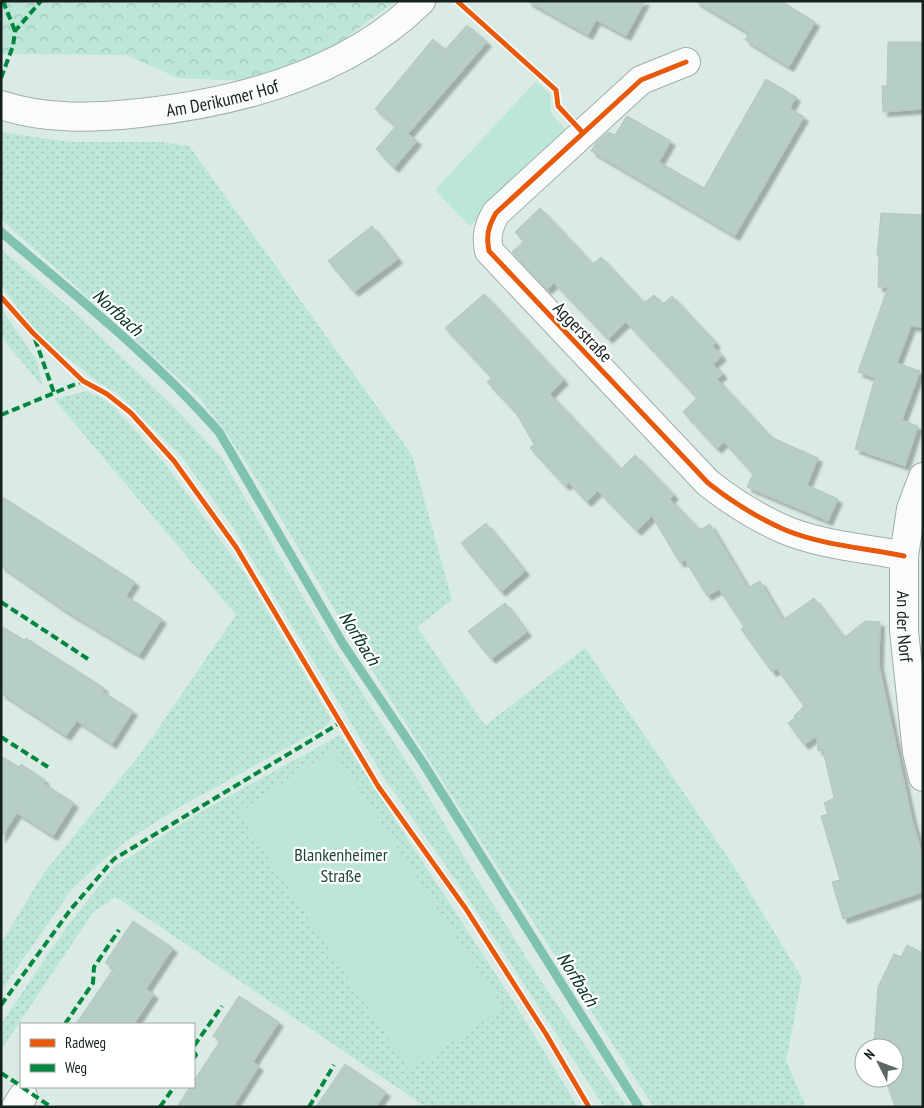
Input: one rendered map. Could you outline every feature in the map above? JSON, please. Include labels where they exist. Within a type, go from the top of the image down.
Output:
[{"type":"street","name":"Am Derikumer Hof","points":[[1,105],[32,113],[86,116],[153,111],[222,100],[259,90],[329,64],[373,39],[420,1]]},
{"type":"street","name":"Aggerstraße","points":[[686,62],[641,80],[496,213],[489,225],[487,239],[489,251],[708,483],[731,501],[785,530],[813,538],[904,556]]},
{"type":"street","name":"An der Norf","points":[[923,477],[911,509],[904,556],[904,632],[917,752],[923,777]]},
{"type":"green space","points":[[1,1],[396,1],[332,48],[246,81],[178,78],[126,55],[1,54]]},
{"type":"green space","points":[[536,81],[550,94],[551,113],[568,132],[470,226],[435,190]]},
{"type":"green space","points":[[1,132],[70,142],[161,142],[189,146],[412,455],[452,600],[417,627],[484,724],[486,725],[585,648],[735,868],[802,978],[786,1061],[806,1107],[654,1107],[429,760],[355,643],[261,486],[220,425],[198,396],[1,219]]},
{"type":"green space","points":[[1,249],[71,309],[173,406],[221,457],[327,638],[420,783],[539,978],[627,1107],[604,1107],[466,895],[385,779],[230,523],[180,455],[117,393],[99,383],[42,338],[1,285]]},
{"type":"green space","points":[[1,308],[37,361],[43,387],[1,337]]},
{"type":"green space","points":[[86,391],[100,397],[114,407],[166,465],[245,574],[331,719],[321,729],[178,808],[128,840],[107,857],[72,889],[1,991],[1,943],[44,873],[144,749],[236,615],[54,399]]},
{"type":"green space","points":[[340,735],[517,1007],[578,1107],[426,1107],[116,897],[93,912],[1,1050],[1,1024],[66,928],[114,867],[195,815]]},
{"type":"green space","name":"Blankenheimer Straße","points":[[333,750],[503,1008],[409,1070],[239,813]]},
{"type":"building","points":[[527,1],[645,1],[626,36],[596,20],[588,35]]},
{"type":"building","points":[[695,1],[781,1],[815,22],[789,67],[745,40],[749,33]]},
{"type":"building","points":[[467,25],[487,42],[408,134],[417,141],[394,168],[376,149],[396,126],[375,109],[433,39],[445,50]]},
{"type":"building","points":[[888,42],[923,42],[923,109],[883,112],[882,86],[887,86]]},
{"type":"building","points":[[766,79],[796,97],[790,108],[804,117],[735,236],[591,151],[596,143],[608,132],[615,135],[627,116],[671,141],[659,162],[704,188]]},
{"type":"building","points":[[540,208],[593,264],[601,257],[644,303],[654,295],[663,304],[672,296],[716,343],[713,346],[722,356],[713,364],[723,374],[717,379],[771,437],[818,458],[807,485],[838,499],[828,521],[747,487],[753,474],[724,442],[717,449],[683,412],[697,398],[626,322],[608,339],[554,283],[547,290],[512,252],[524,241],[515,232]]},
{"type":"building","points":[[881,213],[923,215],[923,327],[911,326],[897,363],[920,371],[902,420],[918,426],[905,466],[855,449],[875,378],[858,372],[888,287],[878,287],[879,256],[877,256]]},
{"type":"building","points":[[372,226],[398,259],[354,292],[328,261]]},
{"type":"building","points":[[484,294],[564,380],[550,394],[621,469],[635,455],[674,495],[670,499],[700,530],[710,524],[748,588],[760,581],[783,620],[814,598],[844,638],[865,621],[880,622],[879,665],[912,819],[923,857],[923,892],[843,919],[832,882],[840,880],[821,816],[828,814],[824,803],[834,798],[823,750],[818,751],[816,736],[804,745],[788,723],[795,718],[794,716],[804,706],[777,669],[772,672],[741,629],[744,627],[719,589],[707,596],[685,560],[680,563],[652,516],[637,531],[598,491],[587,502],[569,483],[565,486],[530,448],[534,444],[516,413],[487,382],[492,378],[445,328]]},
{"type":"building","points":[[1,496],[135,582],[126,596],[162,619],[139,655],[66,611],[1,566]]},
{"type":"building","points":[[486,523],[525,571],[501,592],[461,543]]},
{"type":"building","points":[[505,603],[527,632],[491,659],[468,631]]},
{"type":"building","points":[[1,626],[24,640],[26,638],[104,688],[102,691],[133,711],[112,744],[77,721],[66,736],[1,693]]},
{"type":"building","points":[[1,756],[19,767],[21,764],[45,780],[43,783],[74,803],[53,836],[17,813],[1,838]]},
{"type":"building","points":[[133,921],[173,948],[146,989],[154,994],[135,1023],[77,1023],[114,968],[105,963]]},
{"type":"building","points":[[907,945],[923,953],[923,1107],[895,1107],[888,1088],[904,1088],[904,1038],[875,1038],[878,987],[894,954],[901,957]]},
{"type":"building","points":[[239,996],[279,1022],[253,1062],[259,1066],[233,1107],[177,1107],[189,1088],[195,1088],[195,1079],[220,1041],[213,1036]]},
{"type":"building","points":[[345,1064],[386,1092],[376,1107],[316,1107]]},
{"type":"waterway","name":"Norfbach","points":[[1,232],[141,353],[219,432],[343,644],[423,763],[639,1107]]},
{"type":"marked path","points":[[3,1],[15,31]]},
{"type":"marked path","points":[[1,78],[13,46],[15,31],[41,1]]},
{"type":"marked path","points":[[35,339],[54,393]]},
{"type":"marked path","points":[[1,415],[83,381]]},
{"type":"marked path","points":[[1,602],[88,659]]},
{"type":"marked path","points":[[1,1005],[71,909],[114,859],[340,723]]},
{"type":"marked path","points":[[1,737],[48,767]]},
{"type":"marked path","points":[[66,1023],[93,983],[94,967],[119,930]]},
{"type":"marked path","points":[[195,1045],[222,1006]]},
{"type":"marked path","points":[[309,1107],[334,1065]]},
{"type":"marked path","points":[[1,1073],[20,1085]]},
{"type":"marked path","points":[[23,1088],[51,1107]]},
{"type":"marked path","points":[[160,1107],[173,1088]]},
{"type":"cycle path","points":[[457,1],[556,90],[558,106],[583,133]]},
{"type":"cycle path","points":[[686,62],[641,80],[496,213],[488,232],[489,251],[708,483],[717,490],[753,514],[797,534],[812,539],[904,556]]},
{"type":"cycle path","points":[[1,297],[33,333],[83,381],[107,394],[131,413],[174,461],[236,547],[378,786],[466,909],[546,1034],[589,1107]]}]
